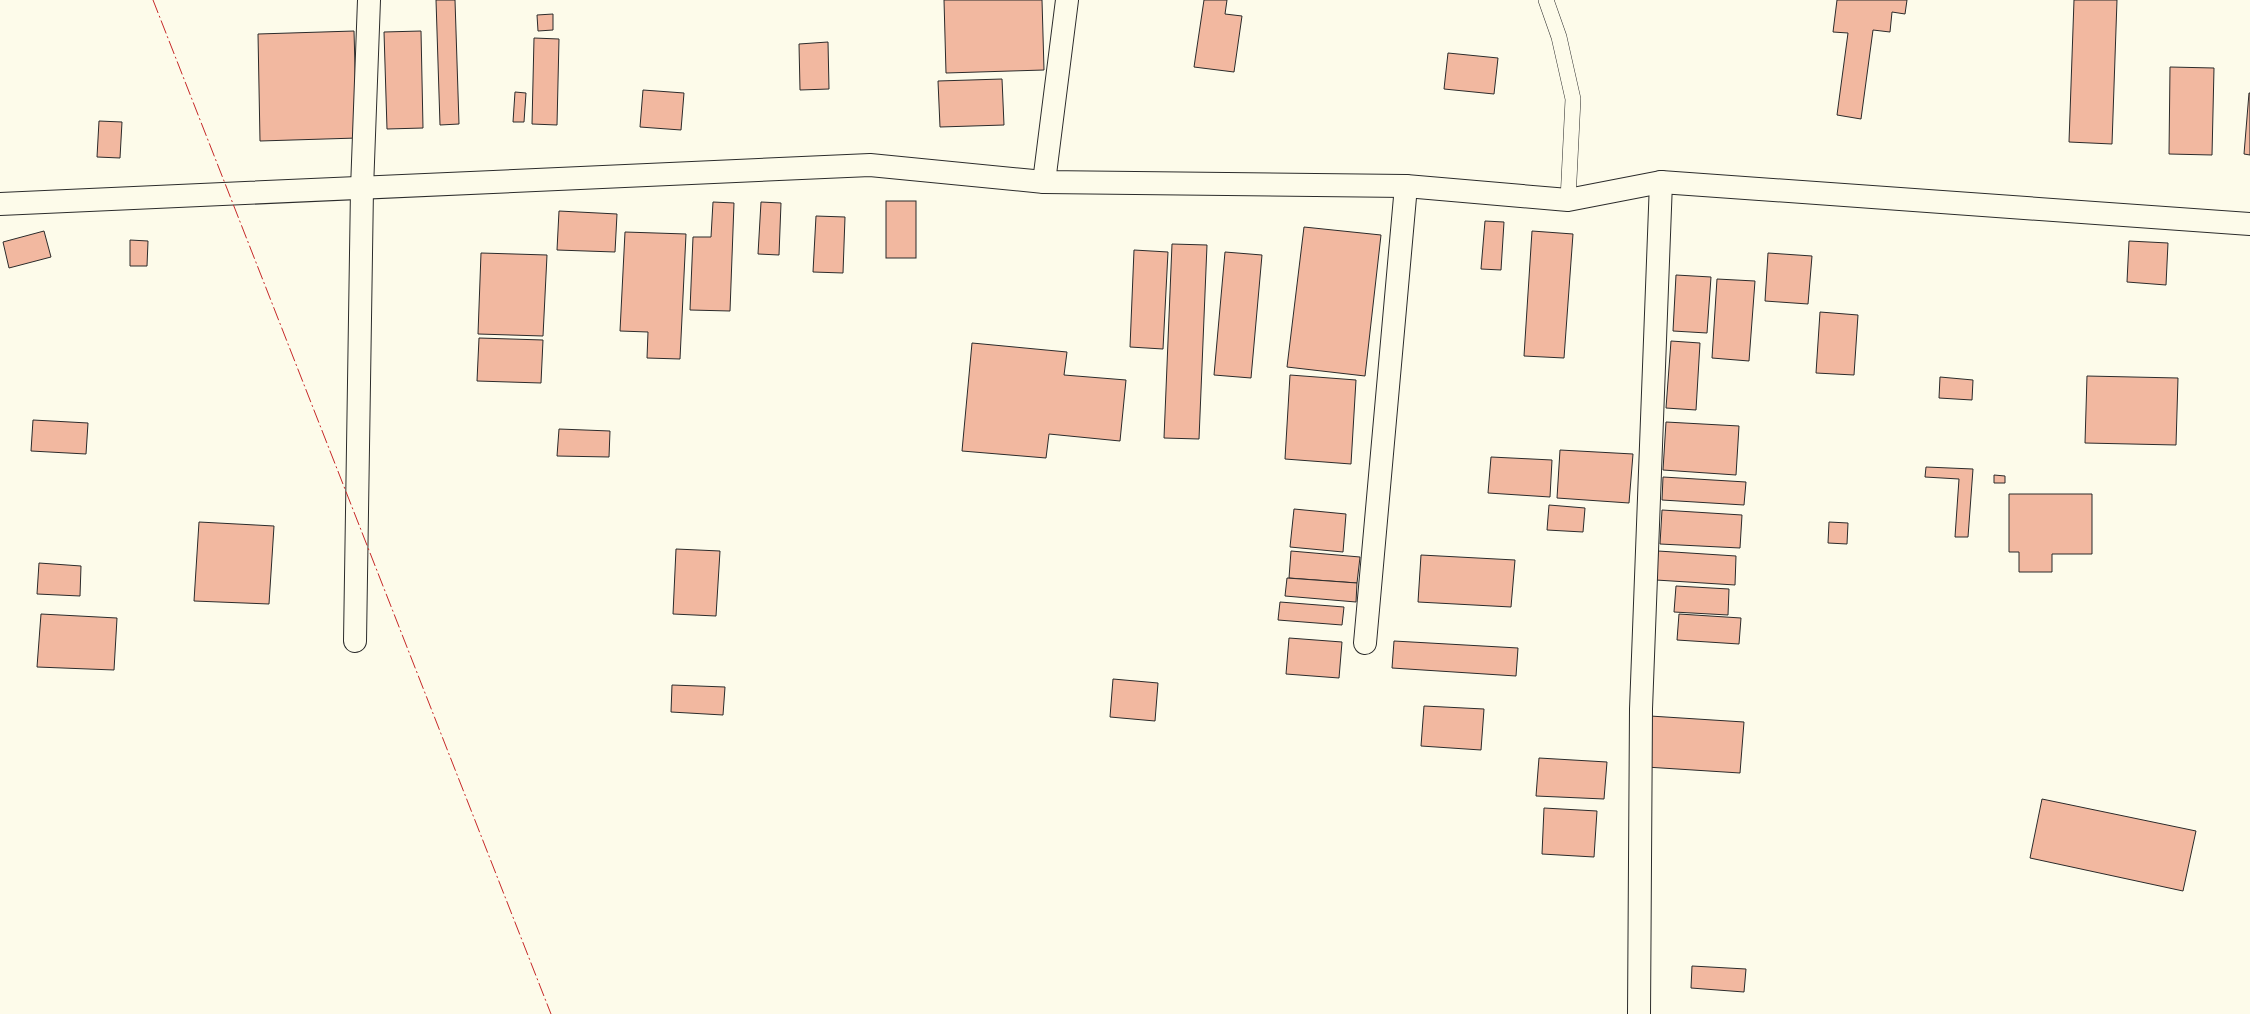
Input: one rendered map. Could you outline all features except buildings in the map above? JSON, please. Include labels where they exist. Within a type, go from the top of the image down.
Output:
[{"type":"main road","points":[[355,641],[362,189],[369,0]]},
{"type":"main road","points":[[1044,182],[1067,0]]},
{"type":"main road","points":[[0,204],[362,189],[870,165],[1044,182],[1406,186],[1568,200],[1661,182],[2250,224]]},
{"type":"main road","points":[[1639,1014],[1641,709],[1661,182]]},
{"type":"main road","points":[[1365,643],[1406,186]]},
{"type":"lane","points":[[1546,0],[1559,37],[1573,99],[1568,200]]},
{"type":"power","points":[[153,0],[551,1014]]}]
